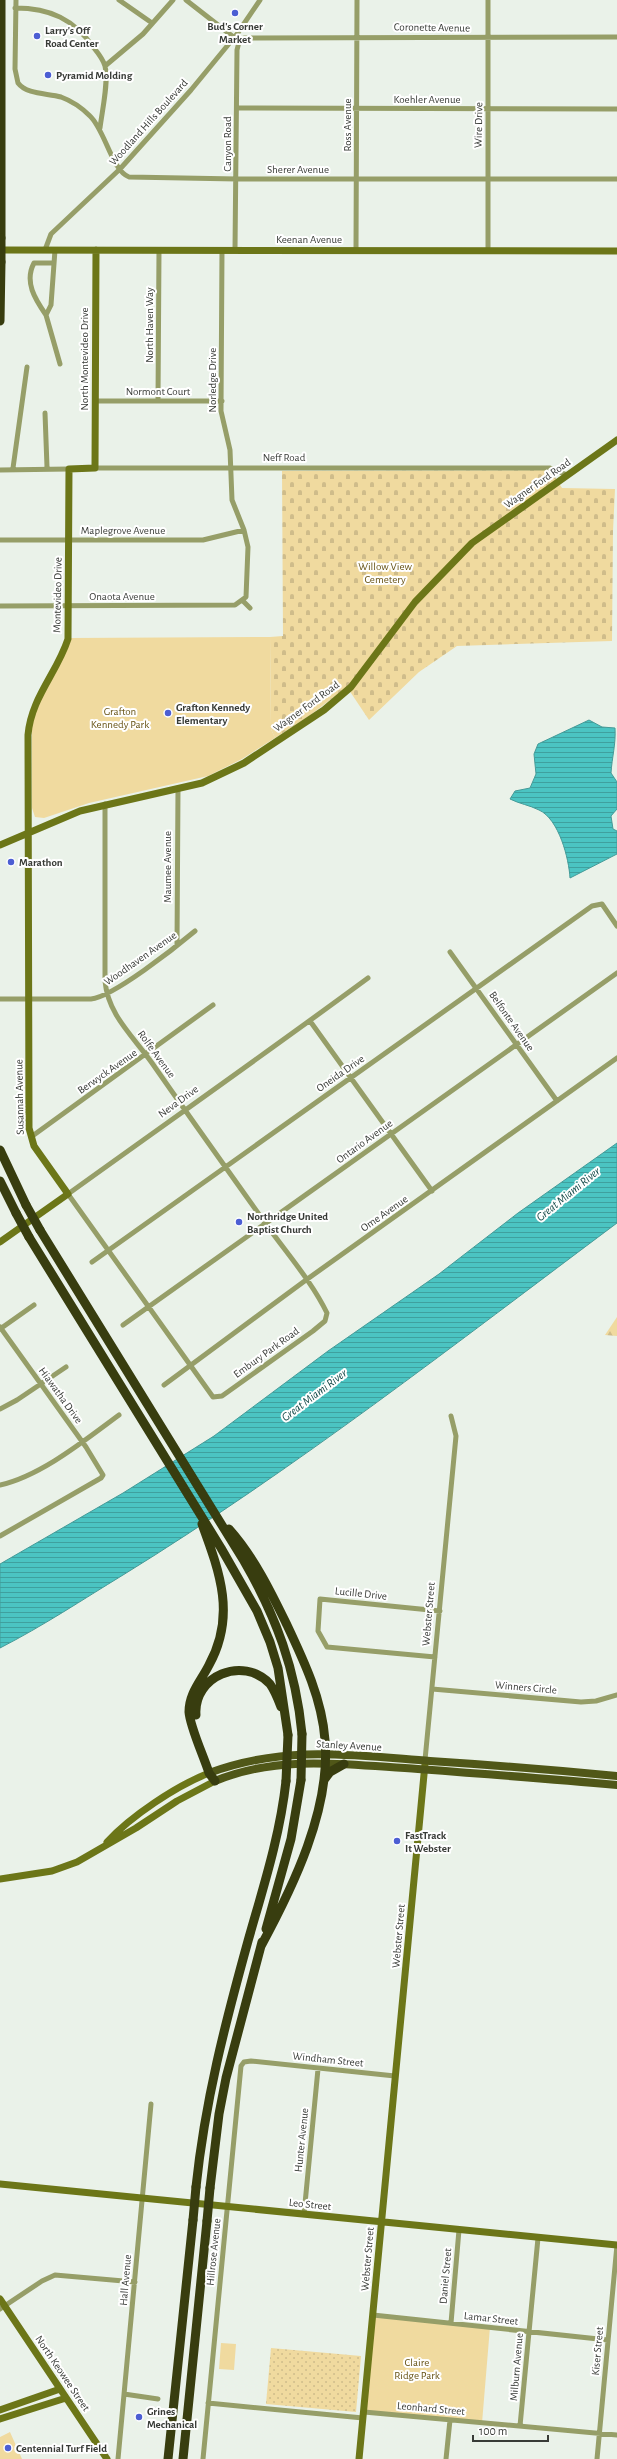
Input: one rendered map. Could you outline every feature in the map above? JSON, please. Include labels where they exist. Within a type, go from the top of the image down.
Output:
[{"type":"highway","points":[[0,321],[1,0]]},
{"type":"highway","points":[[0,1150],[26,1205],[40,1230],[212,1510],[276,1603],[310,1678],[322,1720],[325,1758],[323,1782],[314,1827],[275,1920],[261,1946]]},
{"type":"highway","points":[[0,1181],[29,1237],[244,1586],[270,1642],[278,1668],[288,1735],[286,1781],[278,1829],[214,2069],[203,2128],[192,2220],[168,2459]]},
{"type":"highway","points":[[195,1506],[214,1557],[223,1594],[222,1628],[209,1666],[197,1684],[190,1701],[189,1714],[212,1772]]},
{"type":"highway","points":[[183,2459],[210,2188],[219,2114],[226,2078],[290,1840],[301,1780],[302,1734],[295,1681],[283,1642],[267,1603],[234,1540]]},
{"type":"highway","points":[[215,1781],[196,1723],[195,1707],[198,1696],[206,1684],[217,1675],[240,1670],[261,1676],[270,1685],[277,1696],[286,1721]]},
{"type":"highway","points":[[323,1782],[330,1772],[344,1764]]},
{"type":"main road","name":"Stanley Avenue","points":[[212,1772],[271,1756],[425,1760],[617,1776]]},
{"type":"main road","name":"Stanley Avenue","points":[[215,1781],[239,1773],[273,1765],[325,1758],[344,1764],[617,1785]]},
{"type":"street","points":[[16,0],[15,69],[17,80],[21,87],[74,103],[100,128],[120,169]]},
{"type":"street","points":[[119,0],[152,23]]},
{"type":"street","points":[[105,66],[130,46],[173,0]]},
{"type":"street","name":"Coronette Avenue","points":[[186,0],[228,32],[236,36],[240,41],[248,36]]},
{"type":"street","name":"Woodland Hills Boulevard","points":[[45,250],[50,234],[120,169],[236,36],[260,0]]},
{"type":"street","name":"Ross Avenue","points":[[356,250],[357,0]]},
{"type":"street","name":"Wire Drive","points":[[488,0],[488,250]]},
{"type":"street","points":[[16,8],[40,9],[57,14],[71,22],[85,35],[105,66],[100,128]]},
{"type":"street","name":"Coronette Avenue","points":[[236,36],[617,37]]},
{"type":"street","name":"Canyon Road","points":[[235,250],[237,108],[240,41]]},
{"type":"street","name":"Koehler Avenue","points":[[237,108],[617,109]]},
{"type":"street","name":"Sherer Avenue","points":[[120,169],[129,177],[237,179],[617,179]]},
{"type":"street","name":"Keenan Avenue","points":[[0,250],[617,251]]},
{"type":"street","points":[[46,315],[51,305],[55,250]]},
{"type":"street","name":"North Montevideo Drive","points":[[95,468],[96,250]]},
{"type":"street","name":"North Haven Way","points":[[158,401],[159,250]]},
{"type":"street","name":"Norledge Drive","points":[[222,250],[223,423],[230,450],[232,500],[244,530],[248,547],[248,592],[243,601]]},
{"type":"street","points":[[54,263],[34,262],[31,269],[31,288],[33,297],[46,315],[60,364]]},
{"type":"street","points":[[13,468],[27,367]]},
{"type":"street","name":"Normont Court","points":[[95,401],[222,401]]},
{"type":"street","points":[[45,413],[47,467]]},
{"type":"street","name":"Wagner Ford Road","points":[[0,845],[80,811],[215,778],[244,763],[341,697],[360,677],[415,602],[456,558],[491,528],[617,440]]},
{"type":"street","name":"Neff Road","points":[[0,470],[47,467],[69,469],[550,468],[567,475]]},
{"type":"street","name":"Montevideo Drive","points":[[28,832],[29,726],[34,705],[68,639],[69,469]]},
{"type":"street","name":"Maplegrove Avenue","points":[[0,540],[203,540],[244,530]]},
{"type":"street","points":[[243,601],[250,608]]},
{"type":"street","name":"Onaota Avenue","points":[[0,606],[235,605],[243,601]]},
{"type":"street","name":"Maumee Avenue","points":[[177,945],[178,788]]},
{"type":"street","name":"Rolfe Avenue","points":[[105,804],[106,995],[110,1007],[146,1055],[306,1280],[327,1311],[326,1319]]},
{"type":"street","name":"Susannah Avenue","points":[[28,832],[30,1137],[38,1153],[147,1307],[210,1394],[216,1397]]},
{"type":"street","name":"Oneida Drive","points":[[92,1262],[592,906],[602,904],[617,926]]},
{"type":"street","name":"Woodhaven Avenue","points":[[0,999],[91,999],[106,995],[195,931]]},
{"type":"street","name":"Belfonte Avenue","points":[[450,952],[557,1101]]},
{"type":"street","name":"Ontario Avenue","points":[[122,1325],[617,973]]},
{"type":"street","name":"Neva Drive","points":[[0,1242],[368,978]]},
{"type":"street","name":"Berwyck Avenue","points":[[30,1137],[146,1055],[213,1005]]},
{"type":"street","points":[[310,1021],[390,1134],[432,1190]]},
{"type":"street","name":"Ome Avenue","points":[[164,1385],[306,1280],[617,1058]]},
{"type":"street","points":[[0,1328],[34,1305]]},
{"type":"street","name":"Embury Park Road","points":[[216,1397],[228,1392],[313,1331],[326,1319]]},
{"type":"street","name":"Hiawatha Drive","points":[[0,1328],[82,1440],[101,1468],[103,1475],[59,1504],[0,1536]]},
{"type":"street","points":[[0,1409],[17,1400],[66,1367]]},
{"type":"street","points":[[0,1485],[20,1478],[48,1465],[82,1440],[119,1416]]},
{"type":"street","name":"Webster Street","points":[[359,2459],[456,1436],[451,1416]]},
{"type":"street","name":"Lucille Drive","points":[[435,1657],[327,1647],[318,1631],[320,1599],[440,1611]]},
{"type":"street","name":"Winners Circle","points":[[432,1689],[581,1702],[596,1701],[617,1695]]},
{"type":"street","name":"Stanley Avenue","points":[[104,1845],[115,1833],[160,1800],[212,1772]]},
{"type":"street","name":"Stanley Avenue","points":[[0,1879],[65,1867],[85,1858],[104,1845],[136,1828],[176,1801],[215,1781]]},
{"type":"street","name":"Windham Street","points":[[259,2061],[396,2076]]},
{"type":"street","name":"Hillrose Avenue","points":[[203,2459],[241,2066],[244,2062],[259,2061]]},
{"type":"street","name":"Hunter Avenue","points":[[304,2214],[318,2068]]},
{"type":"street","name":"Hall Avenue","points":[[118,2459],[151,2104]]},
{"type":"street","name":"Leo Street","points":[[0,2184],[617,2246]]},
{"type":"street","name":"Daniel Street","points":[[451,2323],[459,2230]]},
{"type":"street","name":"Milburn Avenue","points":[[520,2426],[538,2238]]},
{"type":"street","name":"Kiser Street","points":[[597,2459],[617,2246]]},
{"type":"street","points":[[2,2308],[42,2281],[55,2276],[135,2282]]},
{"type":"street","name":"North Keowee Street","points":[[0,2298],[2,2308],[60,2389],[107,2459]]},
{"type":"street","name":"Lamar Street","points":[[373,2315],[608,2340]]},
{"type":"street","points":[[0,2410],[60,2389]]},
{"type":"street","points":[[124,2394],[158,2398]]},
{"type":"street","points":[[0,2419],[66,2398]]},
{"type":"street","name":"Leonhard Street","points":[[208,2403],[450,2420],[617,2435]]},
{"type":"street","points":[[446,2459],[450,2420]]},
{"type":"green space","name":"Willow View Cemetery","points":[[545,470],[552,472],[562,488],[615,489],[612,641],[457,646],[419,672],[369,720],[347,687],[309,716],[275,738],[271,729],[270,637],[283,636],[282,471]]},
{"type":"green space","name":"Grafton Kennedy Park","points":[[270,637],[271,729],[275,738],[242,759],[208,776],[89,803],[44,818],[35,817],[32,808],[32,720],[38,703],[70,638]]},
{"type":"green space","points":[[617,1317],[617,1336],[605,1335]]},
{"type":"green space","name":"Claire Ridge Park","points":[[373,2315],[490,2327],[482,2423],[364,2412]]},
{"type":"green space","points":[[221,2343],[236,2344],[234,2370],[219,2369]]},
{"type":"green space","points":[[271,2348],[361,2356],[356,2412],[266,2404]]},
{"type":"green space","name":"Centennial Turf Field","points":[[10,2432],[22,2459],[0,2459],[0,2437]]},
{"type":"water","points":[[589,720],[602,727],[615,728],[611,773],[617,782],[617,809],[611,816],[613,829],[617,831],[617,854],[570,878],[568,861],[562,840],[552,822],[539,810],[510,799],[515,791],[530,788],[536,774],[534,754],[538,744]]},
{"type":"water","name":"Great Miami River","points":[[617,1143],[617,1223],[374,1405],[250,1492],[123,1575],[47,1622],[0,1648],[0,1564],[123,1493],[214,1436],[328,1351],[439,1274],[518,1213]]},
{"type":"place","name":"Bud's Corner Market","points":[[235,13]]},
{"type":"place","name":"Larry's Off Road Center","points":[[37,36]]},
{"type":"place","name":"Pyramid Molding","points":[[48,75]]},
{"type":"place","name":"Grafton Kennedy Elementary","points":[[168,713]]},
{"type":"place","name":"Marathon","points":[[11,862]]},
{"type":"place","name":"Northridge United Baptist Church","points":[[239,1222]]},
{"type":"place","name":"FastTrack It Webster","points":[[397,1841]]},
{"type":"place","name":"Grines Mechanical","points":[[139,2417]]},
{"type":"place","name":"Centennial Turf Field","points":[[8,2448]]}]
